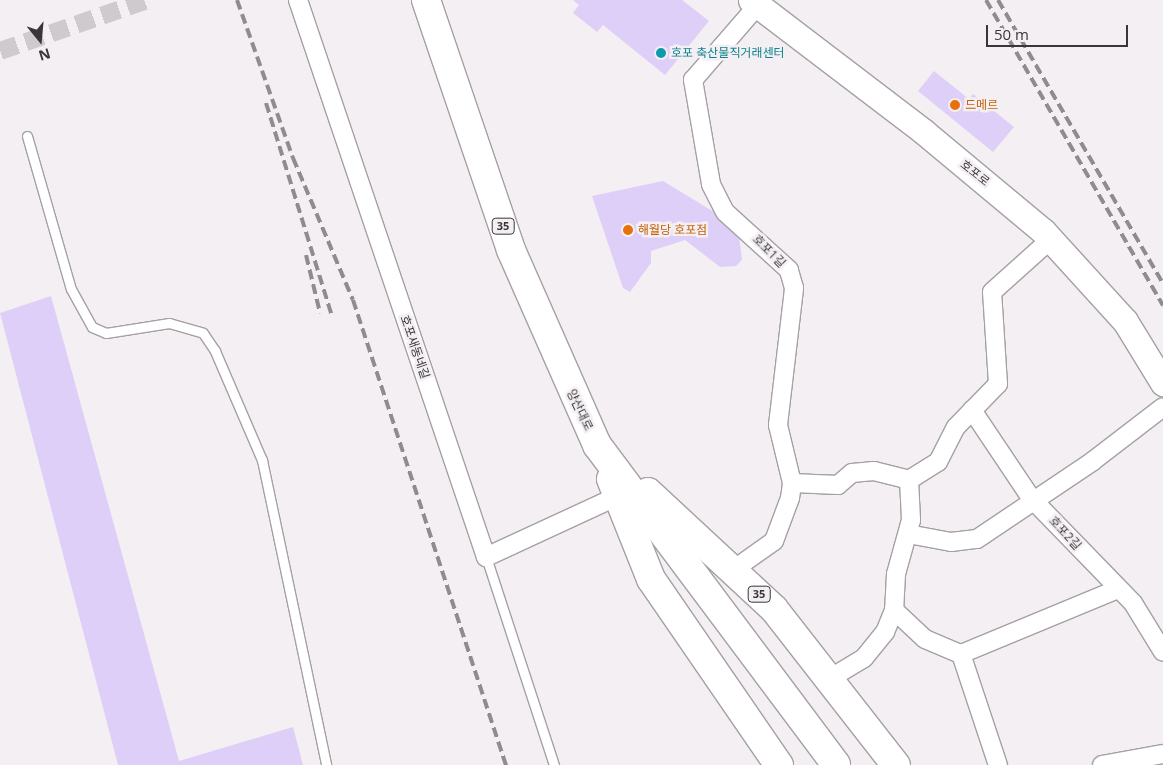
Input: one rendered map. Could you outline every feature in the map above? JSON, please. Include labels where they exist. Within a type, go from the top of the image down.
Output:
[{"type":"main road","name":"양산대로","points":[[426,0],[512,250],[597,445],[836,765]]},
{"type":"main road","name":"호포로","points":[[755,3],[1005,197],[1051,239],[1125,321],[1163,383]]},
{"type":"main road","name":"35","points":[[597,445],[651,579],[779,765]]},
{"type":"main road","name":"35","points":[[597,445],[774,609],[896,765]]},
{"type":"street","name":"호포새동네길","points":[[298,0],[486,557]]},
{"type":"street","name":"호포1길","points":[[755,3],[694,80],[693,94],[714,191],[725,212],[788,270],[794,288],[778,425],[792,483]]},
{"type":"street","points":[[733,570],[774,542],[792,483],[838,485],[852,473],[874,471],[910,480],[938,462],[956,426],[998,384],[992,292],[1051,239]]},
{"type":"street","points":[[908,534],[951,542],[977,539],[1163,407]]},
{"type":"street","name":"호포2길","points":[[972,410],[1034,500],[1133,603],[1163,652]]},
{"type":"street","points":[[829,679],[864,658],[885,632],[894,610],[896,574],[908,534],[910,480]]},
{"type":"street","points":[[486,557],[618,496]]},
{"type":"street","points":[[894,610],[925,639],[961,654],[1118,589]]},
{"type":"street","points":[[961,654],[998,765]]},
{"type":"street","points":[[1102,765],[1163,754]]},
{"type":"lane","points":[[27,136],[71,289],[92,327],[113,332],[169,323],[202,333],[215,351],[262,460],[326,765]]},
{"type":"lane","points":[[486,557],[554,765]]},
{"type":"building","name":"호포 축산물직거래센터","points":[[573,0],[682,0],[709,21],[665,75],[603,25],[597,32],[573,13],[579,5]]},
{"type":"building","points":[[934,71],[969,99],[973,94],[1014,127],[993,152],[918,91]]},
{"type":"building","points":[[663,181],[724,218],[739,235],[742,260],[736,266],[720,267],[685,240],[651,251],[651,263],[630,292],[623,288],[592,196]]},
{"type":"building","points":[[51,296],[179,761],[293,727],[303,765],[118,765],[0,313]]},
{"type":"tunnel","points":[[0,51],[147,0]]},
{"type":"railway","points":[[237,0],[293,158],[353,300],[506,765]]},
{"type":"railway","points":[[986,0],[1163,305]]},
{"type":"railway","points":[[998,0],[1163,283]]},
{"type":"railway","points":[[266,103],[332,316]]},
{"type":"railway","points":[[306,255],[320,313]]},
{"type":"place","name":"호포 축산물직거래센터","points":[[661,53]]},
{"type":"place","name":"드메르","points":[[955,105]]},
{"type":"place","name":"해월당 호포점","points":[[628,230]]}]
